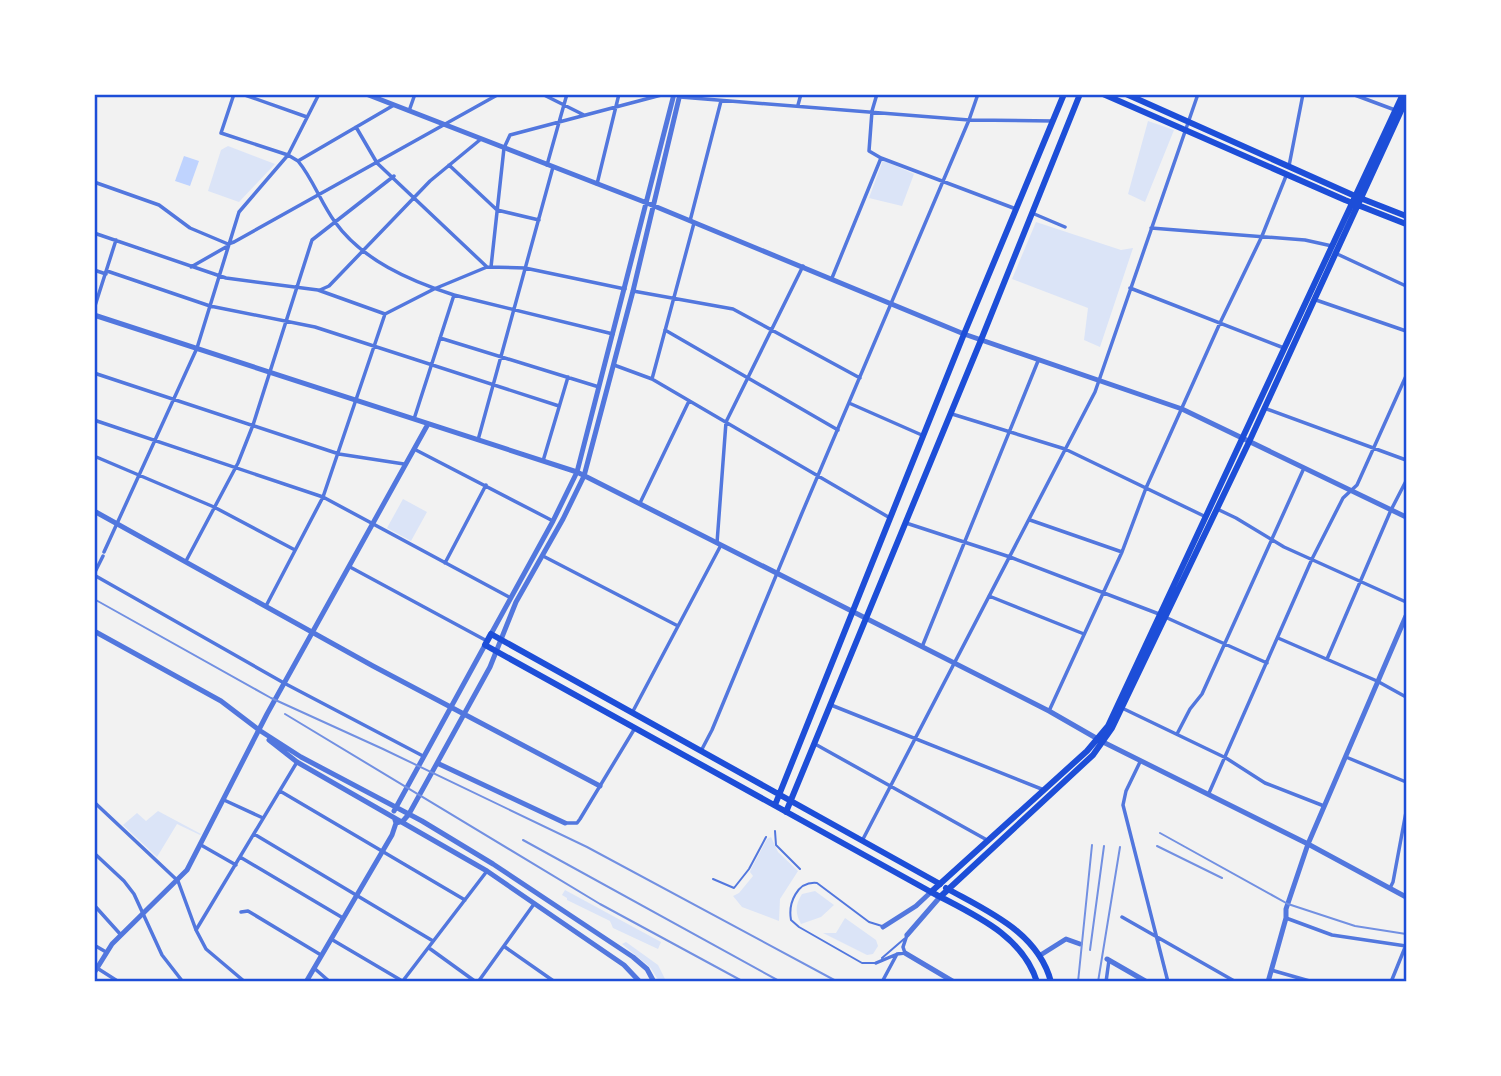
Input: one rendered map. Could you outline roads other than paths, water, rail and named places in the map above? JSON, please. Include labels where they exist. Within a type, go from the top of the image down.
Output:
[{"type":"main road","points":[[775,805],[964,334],[1064,94]]},
{"type":"main road","points":[[786,812],[1080,94]]},
{"type":"main road","points":[[1103,94],[1289,166],[1406,224]]},
{"type":"main road","points":[[1126,94],[1287,174],[1406,216]]},
{"type":"main road","points":[[1401,111],[1403,94]]},
{"type":"main road","points":[[940,897],[1070,777],[1101,740],[1122,708],[1206,517],[1264,407],[1356,200],[1406,100]]},
{"type":"main road","points":[[931,892],[1101,740],[1216,509],[1284,348],[1334,250]]},
{"type":"main road","points":[[1037,982],[1023,953],[1009,937],[497,652],[486,643],[491,634],[1016,927],[1049,972],[1051,982]]},
{"type":"street","points":[[233,94],[221,132],[298,161],[335,223],[361,252],[434,289],[613,334]]},
{"type":"street","points":[[242,94],[307,117]]},
{"type":"street","points":[[319,94],[288,155],[242,207],[197,348],[94,575],[284,683],[423,756]]},
{"type":"street","points":[[366,94],[803,266],[964,334],[1182,410],[1406,517]]},
{"type":"street","points":[[191,267],[499,94]]},
{"type":"street","points":[[542,94],[585,115]]},
{"type":"street","points":[[478,440],[539,219],[568,94]]},
{"type":"street","points":[[597,184],[619,94]]},
{"type":"street","points":[[489,267],[504,148],[510,135],[665,94]]},
{"type":"street","points":[[798,105],[801,94]]},
{"type":"street","points":[[877,94],[872,111],[869,151],[881,158],[1016,209]]},
{"type":"street","points":[[701,751],[778,574],[978,94]]},
{"type":"street","points":[[862,841],[1030,520],[1099,381],[1199,94]]},
{"type":"street","points":[[1289,166],[1303,94]]},
{"type":"street","points":[[1352,94],[1401,111]]},
{"type":"street","points":[[409,111],[416,95]]},
{"type":"street","points":[[491,634],[577,472],[678,95],[969,120],[1053,121]]},
{"type":"street","points":[[652,379],[674,299],[720,98]]},
{"type":"street","points":[[298,161],[394,105]]},
{"type":"street","points":[[356,127],[377,163],[489,267]]},
{"type":"street","points":[[318,290],[329,286],[414,196],[481,139]]},
{"type":"street","points":[[832,278],[881,158]]},
{"type":"street","points":[[449,166],[497,210],[539,219]]},
{"type":"street","points":[[1049,712],[1122,552],[1146,488],[1262,236],[1287,174]]},
{"type":"street","points":[[185,561],[236,468],[253,425],[312,240],[394,176]]},
{"type":"street","points":[[94,182],[159,205],[190,228],[228,245]]},
{"type":"street","points":[[396,823],[403,821],[409,814],[464,714],[497,652],[516,602],[584,476],[633,291],[650,205]]},
{"type":"street","points":[[1032,213],[1065,227]]},
{"type":"street","points":[[1151,228],[1305,240],[1334,250],[1406,286]]},
{"type":"street","points":[[94,233],[219,276],[318,290],[384,314]]},
{"type":"street","points":[[94,309],[116,240]]},
{"type":"street","points":[[632,713],[719,544],[726,422],[803,266]]},
{"type":"street","points":[[266,606],[323,496],[384,314],[434,289],[489,267],[525,268],[625,289]]},
{"type":"street","points":[[94,270],[211,306],[315,327],[559,405]]},
{"type":"street","points":[[1130,288],[1284,348]]},
{"type":"street","points":[[633,291],[733,309],[860,378]]},
{"type":"street","points":[[414,419],[454,295]]},
{"type":"street","points":[[1314,299],[1406,331]]},
{"type":"street","points":[[94,315],[577,472],[1308,844],[1406,897]]},
{"type":"street","points":[[665,330],[838,430]]},
{"type":"street","points":[[440,338],[599,387]]},
{"type":"street","points":[[922,647],[1038,360]]},
{"type":"street","points":[[614,365],[652,379],[892,519]]},
{"type":"street","points":[[94,373],[339,454],[406,464]]},
{"type":"street","points":[[1209,794],[1312,559],[1343,498],[1357,485],[1406,376]]},
{"type":"street","points":[[543,461],[568,377]]},
{"type":"street","points":[[639,504],[689,401]]},
{"type":"street","points":[[849,402],[925,436]]},
{"type":"street","points":[[1264,407],[1406,460]]},
{"type":"street","points":[[950,414],[1065,450],[1206,517]]},
{"type":"street","points":[[94,420],[323,496],[372,525],[509,597]]},
{"type":"street","points":[[119,982],[96,970],[106,952],[121,935],[187,870],[284,683],[428,424]]},
{"type":"street","points":[[414,449],[553,521]]},
{"type":"street","points":[[94,456],[214,507],[295,550]]},
{"type":"street","points":[[1177,734],[1190,709],[1202,694],[1304,468]]},
{"type":"street","points":[[1327,659],[1406,481]]},
{"type":"street","points":[[445,563],[486,485]]},
{"type":"street","points":[[1216,509],[1271,540],[1406,602]]},
{"type":"street","points":[[94,512],[451,708],[600,786]]},
{"type":"street","points":[[1030,520],[1122,552]]},
{"type":"street","points":[[904,522],[1010,557],[1103,592],[1162,615],[1267,663]]},
{"type":"street","points":[[543,556],[678,626]]},
{"type":"street","points":[[306,982],[383,850],[396,823],[394,807],[486,643],[350,567]]},
{"type":"street","points":[[989,596],[1084,634]]},
{"type":"street","points":[[1268,982],[1286,918],[1286,909],[1308,844],[1406,616]]},
{"type":"street","points":[[94,631],[221,701],[298,762],[487,871],[624,965],[637,980]]},
{"type":"street","points":[[1278,638],[1377,681],[1406,697]]},
{"type":"street","points":[[830,704],[1044,790]]},
{"type":"street","points":[[1122,708],[1226,758],[1265,783],[1324,806]]},
{"type":"street","points":[[437,763],[565,823],[576,823],[635,728]]},
{"type":"street","points":[[259,730],[301,757],[494,863],[633,957],[647,969],[654,982]]},
{"type":"street","points":[[813,743],[987,840]]},
{"type":"street","points":[[1346,757],[1406,782]]},
{"type":"street","points":[[1141,759],[1126,791],[1124,805],[1168,982]]},
{"type":"street","points":[[196,930],[298,762]]},
{"type":"street","points":[[281,791],[465,900]]},
{"type":"street","points":[[224,800],[264,818]]},
{"type":"street","points":[[94,802],[178,881],[206,949],[245,982]]},
{"type":"street","points":[[1390,888],[1406,812]]},
{"type":"street","points":[[254,834],[433,941]]},
{"type":"street","points":[[201,845],[236,865]]},
{"type":"street","points":[[94,861],[96,854],[124,881],[144,913],[162,956],[183,982]]},
{"type":"street","points":[[240,857],[343,918]]},
{"type":"street","points":[[331,939],[403,981],[487,871]]},
{"type":"street","points":[[883,927],[916,906],[931,892]]},
{"type":"street","points":[[905,953],[903,947],[907,935],[940,897]]},
{"type":"street","points":[[428,947],[477,982],[534,903]]},
{"type":"street","points":[[94,905],[121,935]]},
{"type":"street","points":[[242,912],[248,911],[321,955]]},
{"type":"street","points":[[1122,917],[1236,982]]},
{"type":"street","points":[[1286,918],[1332,935],[1406,945],[1391,982]]},
{"type":"street","points":[[1038,956],[1066,939],[1080,944]]},
{"type":"street","points":[[94,945],[106,952]]},
{"type":"street","points":[[504,946],[555,982]]},
{"type":"street","points":[[876,963],[905,953],[954,982]]},
{"type":"street","points":[[882,982],[897,954]]},
{"type":"street","points":[[1106,982],[1108,959],[1147,982]]},
{"type":"street","points":[[314,968],[330,982]]},
{"type":"street","points":[[1271,970],[1313,982]]},
{"type":"street","points":[[231,982],[236,974]]},
{"type":"lane","points":[[775,831],[776,845],[800,869]]},
{"type":"lane","points":[[713,879],[730,888],[735,887],[749,869],[766,837]]},
{"type":"lane","points":[[883,927],[869,922],[817,883],[812,882],[801,887],[790,904],[792,920],[799,927],[869,965],[876,963],[907,935]]},
{"type":"water","points":[[184,156],[199,161],[190,186],[175,181]]},
{"type":"railway","points":[[94,599],[271,698],[587,847],[838,982]]},
{"type":"railway","points":[[285,714],[600,904],[744,982]]},
{"type":"railway","points":[[1160,833],[1288,904],[1355,926],[1406,934]]},
{"type":"railway","points":[[523,840],[781,982]]},
{"type":"railway","points":[[1078,982],[1092,845]]},
{"type":"railway","points":[[1090,950],[1104,846]]},
{"type":"railway","points":[[1157,846],[1222,878]]},
{"type":"railway","points":[[1098,982],[1120,847]]}]
